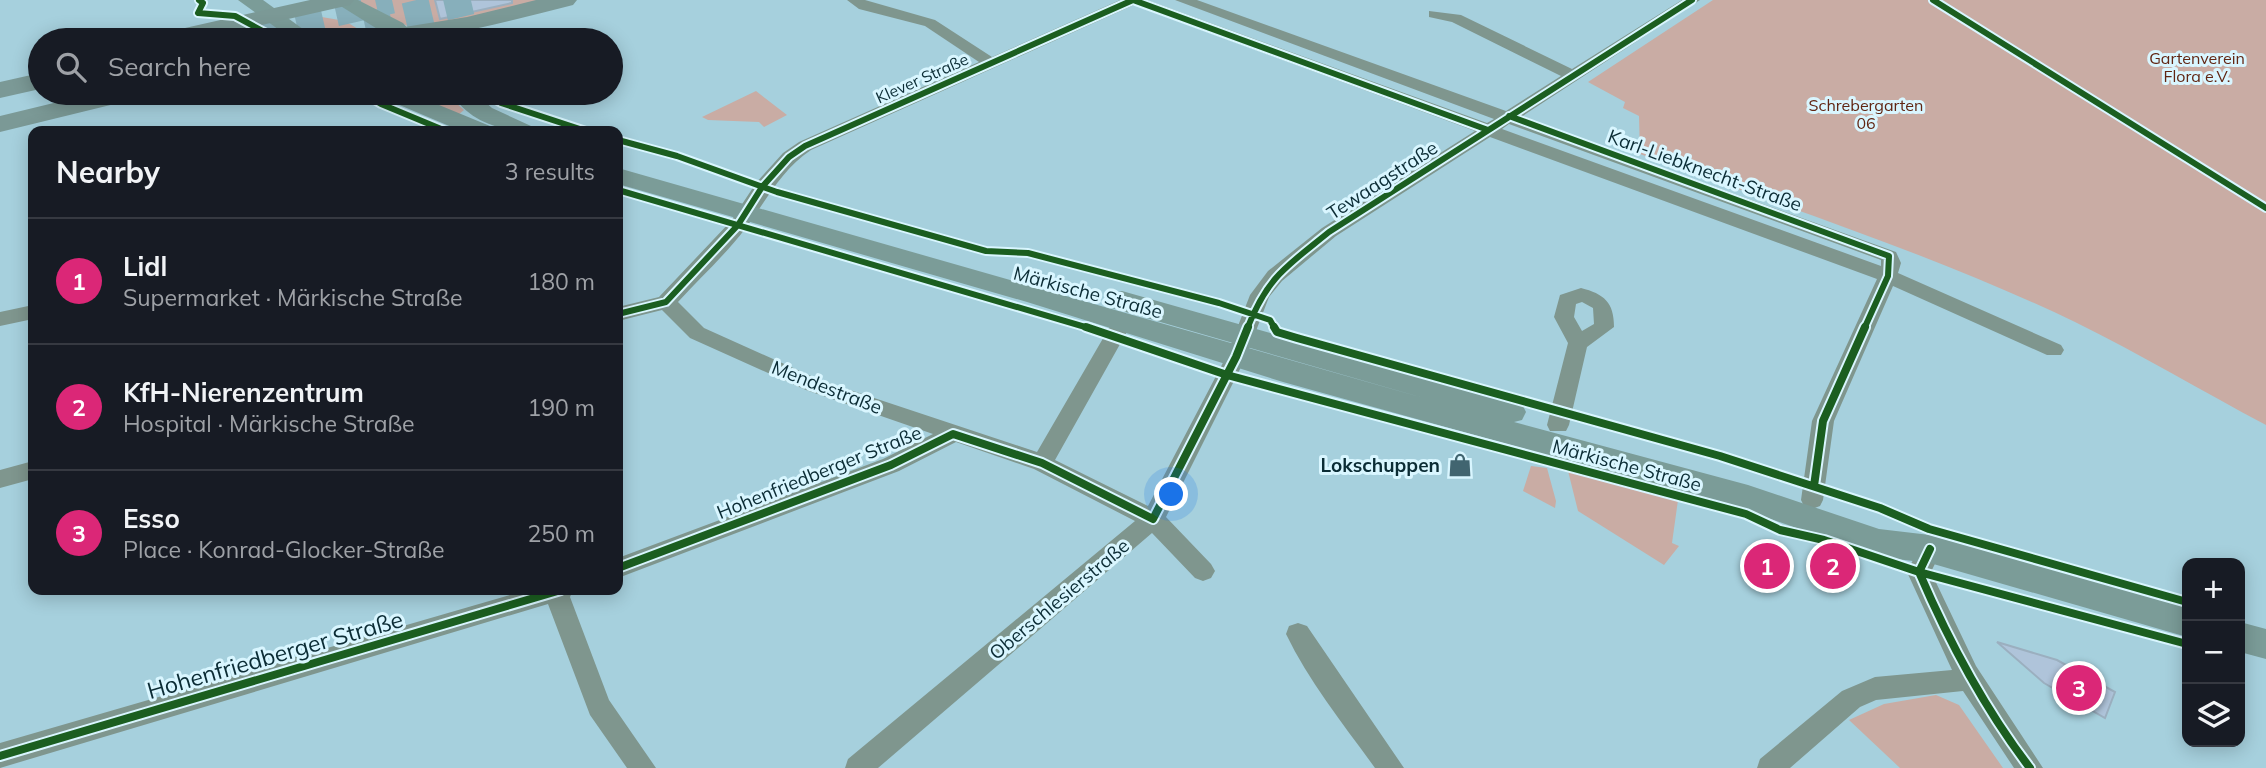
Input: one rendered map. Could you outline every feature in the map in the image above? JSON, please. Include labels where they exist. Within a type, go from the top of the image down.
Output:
[{"type":"main road","points":[[188,28],[204,22],[221,0]]},
{"type":"main road","points":[[249,0],[289,28]]},
{"type":"main road","points":[[217,28],[342,0],[395,28]]},
{"type":"main road","points":[[448,28],[565,0]]},
{"type":"main road","points":[[466,28],[494,18]]},
{"type":"main road","points":[[0,77],[28,71]]},
{"type":"main road","points":[[0,90],[28,83]]},
{"type":"main road","points":[[0,109],[28,103]]},
{"type":"main road","points":[[0,124],[77,105]]},
{"type":"main road","points":[[419,105],[469,126]]},
{"type":"main road","points":[[475,105],[484,113],[512,126]]},
{"type":"main road","name":"Märkische Straße","points":[[623,163],[750,206],[1123,321],[1240,345],[1558,425],[1812,500],[1880,521],[1930,549]]},
{"type":"main road","name":"Märkische Straße","points":[[623,177],[750,206],[1240,345],[1737,495],[1879,542],[1930,549],[2183,621]]},
{"type":"main road","points":[[2245,638],[2266,644]]},
{"type":"street","points":[[856,0],[864,6],[930,23],[991,63]]},
{"type":"street","name":"Klever Straße","points":[[666,302],[738,225],[789,157],[806,146],[1133,0]]},
{"type":"street","name":"Karl-Liebknecht-Straße","points":[[1133,0],[1488,130],[1888,266]]},
{"type":"street","name":"Karl-Liebknecht-Straße","points":[[1183,0],[1509,116],[1888,266],[2054,350]]},
{"type":"street","name":"Tewaagstraße","points":[[1240,345],[1260,295],[1301,253],[1692,0]]},
{"type":"street","points":[[1434,14],[1456,18],[1573,76]]},
{"type":"street","points":[[1812,500],[1823,421],[1888,266]]},
{"type":"street","points":[[623,313],[666,302]]},
{"type":"street","name":"Mendestraße","points":[[666,302],[697,332],[813,385],[1042,463],[1153,519],[1203,571]]},
{"type":"street","points":[[0,320],[28,313]]},
{"type":"street","name":"Märkische Straße","points":[[1042,463],[1123,321]]},
{"type":"street","name":"Märkische Straße","points":[[1558,425],[1578,344]]},
{"type":"street","name":"Oberschlesierstraße","points":[[858,768],[1153,519],[1240,345]]},
{"type":"street","name":"Hohenfriedberger Straße","points":[[623,566],[891,465],[953,434]]},
{"type":"street","points":[[0,479],[28,471]]},
{"type":"street","points":[[1930,549],[1919,572],[1971,679],[2030,768]]},
{"type":"street","name":"Hohenfriedberger Straße","points":[[0,756],[543,595]]},
{"type":"street","points":[[558,595],[598,707],[643,768]]},
{"type":"street","points":[[1298,634],[1321,672],[1391,768]]},
{"type":"street","points":[[1770,768],[1851,699],[1875,689],[1971,679]]},
{"type":"green space","points":[[357,0],[550,0],[418,28],[411,28]]},
{"type":"green space","name":"Schrebergarten 06","points":[[1713,0],[2266,0],[2266,425],[2099,334],[2022,298],[1860,233],[1640,154],[1639,116],[1623,108],[1625,102],[1588,82]]},
{"type":"green space","points":[[310,15],[345,21],[356,28],[314,28],[300,19]]},
{"type":"green space","points":[[756,91],[787,115],[764,127],[759,122],[708,120],[702,117]]},
{"type":"green space","points":[[435,105],[458,105],[464,110],[458,115]]},
{"type":"green space","points":[[1531,466],[1547,468],[1556,501],[1555,508],[1523,491]]},
{"type":"green space","points":[[1568,471],[1678,500],[1672,543],[1679,546],[1664,565],[1578,511]]},
{"type":"green space","points":[[1936,695],[1959,705],[2003,768],[1900,768],[1849,720],[1884,704]]},
{"type":"building","points":[[435,0],[512,0],[512,3],[440,19]]},
{"type":"building","points":[[1997,642],[2057,660],[2115,692],[2105,718],[2044,683]]},
{"type":"tunnel","points":[[269,28],[392,0]]},
{"type":"tunnel","points":[[365,26],[475,0]]},
{"type":"cycle path","points":[[199,0],[203,3],[198,13],[235,16],[257,28]]},
{"type":"cycle path","points":[[623,313],[666,302],[738,225],[762,187],[789,157],[805,146],[1133,0],[1488,130]]},
{"type":"cycle path","points":[[623,566],[891,465],[953,434],[1042,463],[1153,519],[1236,357],[1260,295],[1275,276],[1329,232],[1692,0]]},
{"type":"cycle path","points":[[1933,0],[2266,208]]},
{"type":"cycle path","points":[[383,105],[434,126]]},
{"type":"cycle path","points":[[507,105],[571,126]]},
{"type":"cycle path","points":[[1509,116],[1889,256],[1891,263],[1888,276],[1823,421],[1814,486]]},
{"type":"cycle path","points":[[623,141],[677,156],[777,192],[986,251],[1028,253],[1219,303],[1270,320],[1277,332],[1720,456],[1880,508],[1929,529],[2182,601]]},
{"type":"cycle path","points":[[623,191],[1116,336],[1227,375],[1746,514],[1780,530],[1824,540],[1919,572],[2182,643]]},
{"type":"cycle path","points":[[1930,549],[1919,572],[1942,624],[1982,699],[2030,768]]},
{"type":"cycle path","points":[[0,756],[544,595]]},
{"type":"place","name":"Lokschuppen","points":[[1460,465]]},
{"type":"place","name":"Lidl","points":[[1767,566]]},
{"type":"place","name":"KfH-Nierenzentrum","points":[[1833,566]]},
{"type":"place","name":"Esso","points":[[2079,688]]},
{"type":"park label","name":"Gartenverein Flora e.V.","points":[[2197,67]]}]
